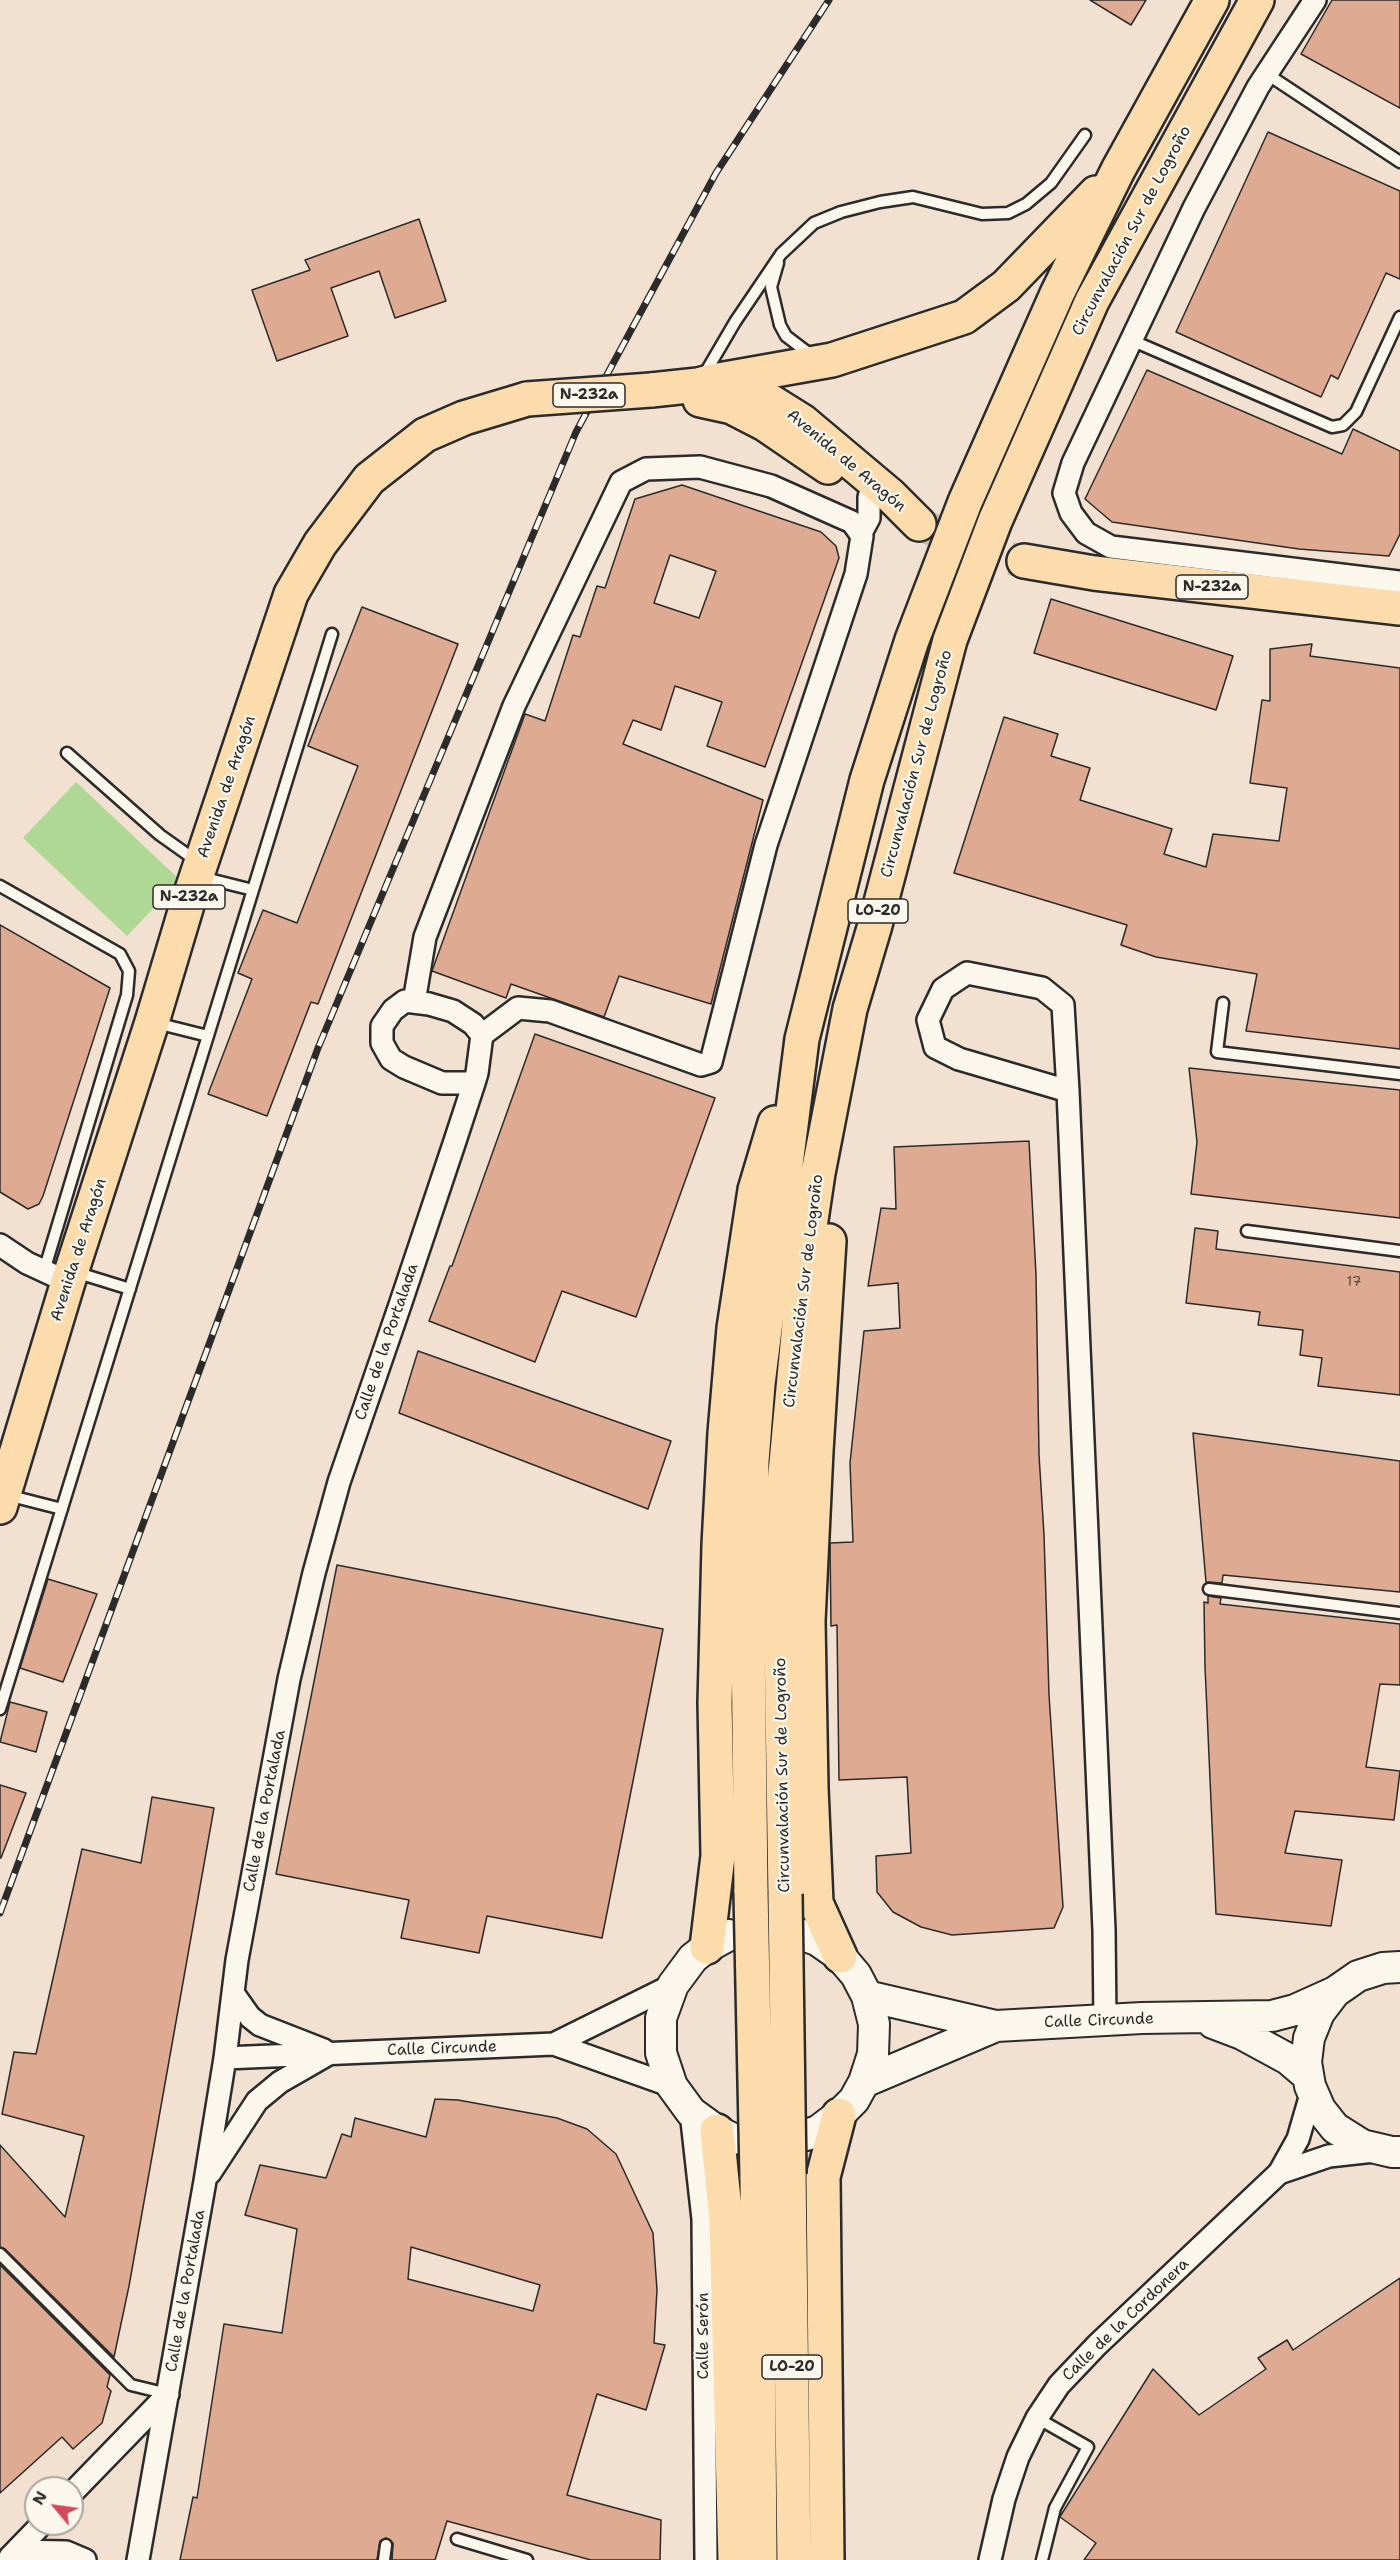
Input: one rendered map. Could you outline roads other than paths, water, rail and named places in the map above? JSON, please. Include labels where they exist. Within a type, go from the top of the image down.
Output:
[{"type":"main road","name":"Circunvalación Sur de Logroño","points":[[760,2560],[757,2176],[748,1637],[752,1461],[758,1384],[802,1039],[864,792],[912,640],[969,492],[1057,294],[1118,170],[1212,0]]},
{"type":"main road","name":"Circunvalación Sur de Logroño","points":[[794,2560],[780,1579],[783,1495],[796,1348],[805,1260],[820,1162],[850,1008],[875,925],[950,640],[995,521],[1092,301],[1257,0]]},
{"type":"main road","points":[[1223,59],[1276,0]]},
{"type":"main road","points":[[699,388],[831,360],[964,317],[1006,286],[1118,170]]},
{"type":"main road","name":"Avenida de Aragón","points":[[2,1500],[61,1274],[152,1022],[199,870],[291,594],[320,544],[369,479],[425,435],[464,418],[527,399],[699,388],[754,391],[802,421],[890,495],[919,524],[869,496],[804,450],[699,388]]},
{"type":"main road","name":"N-232a","points":[[1024,561],[1094,573],[1400,608]]},
{"type":"main road","points":[[840,1956],[816,1902],[808,1620],[827,1256],[835,1184],[859,1047],[875,925]]},
{"type":"main road","points":[[735,2560],[726,2220],[714,2128],[672,2086],[661,2053],[661,2018],[673,1985],[688,1964],[718,1941],[716,1703],[719,1545],[734,1328],[755,1190],[802,1039]]},
{"type":"main road","points":[[803,1935],[817,1940],[840,1956],[856,1975],[867,1996],[874,2024],[873,2054],[864,2082],[854,2100],[818,2131],[806,2135]]},
{"type":"main road","points":[[1391,2151],[1362,2145],[1335,2128],[1320,2109],[1310,2083],[1306,2062],[1309,2038],[1318,2013],[1335,1992],[1358,1976],[1394,1964]]},
{"type":"main road","name":"Calle Circunde","points":[[867,1996],[996,2026],[1105,2020],[1272,2016],[1294,2010],[1335,1992]]},
{"type":"main road","name":"Calle Circunde","points":[[1202,2019],[1242,2034],[1288,2058],[1310,2083]]},
{"type":"main road","name":"Calle Circunde","points":[[864,2082],[996,2026]]},
{"type":"main road","points":[[827,2560],[823,2177],[839,2115]]},
{"type":"street","points":[[1315,0],[1266,74],[1194,208],[1073,463],[1064,493],[1071,513],[1086,533],[1111,547],[1400,582]]},
{"type":"street","points":[[414,1002],[425,937],[514,706],[621,483],[646,469],[700,466],[771,486],[852,522],[861,533]]},
{"type":"street","points":[[474,1083],[442,1083],[391,1059],[382,1043],[382,1026],[405,1001],[453,1011],[473,1024],[482,1035],[518,1008],[550,1011],[700,1065],[711,1062],[766,845],[856,574],[861,533],[869,518],[869,496]]},
{"type":"street","points":[[1068,1091],[959,1059],[935,1047],[928,1020],[943,989],[967,973],[1042,988],[1063,1005],[1068,1091],[1102,1894],[1105,2020]]},
{"type":"street","name":"Calle de la Portalada","points":[[138,2560],[205,2181],[233,1993],[287,1691],[314,1573],[339,1482],[474,1083],[482,1035]]},
{"type":"street","points":[[0,1245],[61,1274]]},
{"type":"street","name":"Calle Circunde","points":[[554,2044],[673,1985]]},
{"type":"street","name":"Calle Circunde","points":[[233,1993],[250,2017],[260,2025],[330,2053]]},
{"type":"street","name":"Calle Circunde","points":[[225,2058],[554,2044],[672,2086]]},
{"type":"street","name":"Calle Circunde","points":[[205,2181],[258,2101],[280,2082],[330,2053]]},
{"type":"street","name":"Calle de la Cordonera","points":[[990,2560],[1015,2467],[1037,2418],[1059,2385],[1097,2345],[1279,2173],[1298,2139],[1310,2083]]},
{"type":"street","name":"Calle Serón","points":[[705,2560],[703,2219],[714,2128]]},
{"type":"street","name":"Calle de la Cordonera","points":[[1279,2173],[1329,2156],[1391,2151]]},
{"type":"street","points":[[84,2481],[168,2394]]},
{"type":"street","points":[[11,2556],[30,2536]]},
{"type":"street","points":[[11,2556],[66,2552],[85,2560]]},
{"type":"lane","points":[[1266,74],[1400,162]]},
{"type":"lane","points":[[699,388],[735,322],[781,254],[814,223],[841,212],[914,196],[982,214],[1008,213],[1026,204],[1051,183],[1085,135]]},
{"type":"lane","points":[[781,254],[771,287],[780,325],[786,336],[807,352],[831,360]]},
{"type":"lane","points":[[1131,340],[1332,427],[1343,425],[1356,412],[1400,317]]},
{"type":"lane","points":[[0,1709],[4,1684],[62,1509],[332,634]]},
{"type":"lane","points":[[67,753],[199,870],[253,890]]},
{"type":"lane","points":[[0,886],[120,954],[129,971],[127,995],[61,1274],[130,1289]]},
{"type":"lane","points":[[1224,1003],[1217,1052],[1400,1074]]},
{"type":"lane","points":[[152,1022],[208,1036]]},
{"type":"lane","points":[[1246,1231],[1400,1251]]},
{"type":"lane","points":[[2,1500],[62,1509]]},
{"type":"lane","points":[[1209,1589],[1400,1612]]},
{"type":"lane","points":[[0,2254],[131,2385],[168,2394]]},
{"type":"lane","points":[[1037,2418],[1088,2447],[1055,2508],[1042,2560]]},
{"type":"lane","points":[[457,2539],[526,2560]]},
{"type":"lane","points":[[384,2560],[386,2545]]},
{"type":"tunnel","points":[[919,524],[992,555],[1024,561]]},
{"type":"railway","points":[[0,1913],[318,1048],[576,432],[716,173],[829,0]]}]
